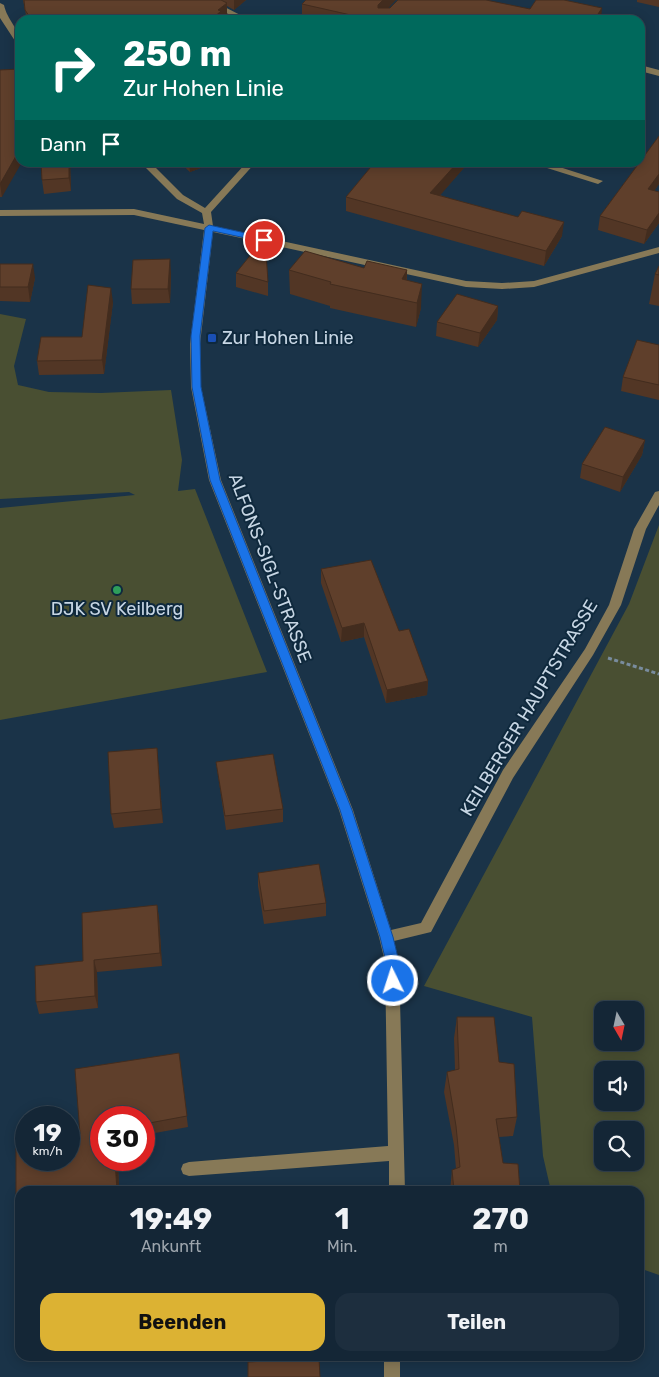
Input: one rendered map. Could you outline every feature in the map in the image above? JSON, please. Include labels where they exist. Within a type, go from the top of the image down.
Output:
[{"type":"street","points":[[205,0],[236,15]]},
{"type":"street","points":[[0,5],[2,15],[15,34]]},
{"type":"street","points":[[645,69],[659,73]]},
{"type":"street","points":[[149,167],[180,197],[206,212],[247,167]]},
{"type":"street","points":[[549,167],[598,181]]},
{"type":"street","points":[[0,213],[134,212],[466,284],[502,286],[534,284],[659,250]]},
{"type":"street","name":"ALFONS-SIGL-STRASSE","points":[[206,212],[209,228],[195,344],[196,387],[215,480],[346,810],[386,937],[392,962],[397,1153]]},
{"type":"street","name":"KEILBERGER HAUPTSTRASSE","points":[[386,937],[426,928],[508,774],[589,652],[615,605],[640,529],[659,495]]},
{"type":"street","points":[[189,1170],[397,1153],[397,1186]]},
{"type":"street","points":[[392,1361],[392,1377]]},
{"type":"path","points":[[589,652],[659,674]]},
{"type":"green space","name":"DJK SV Keilberg","points":[[0,314],[26,319],[14,366],[18,385],[49,392],[101,393],[171,390],[182,460],[178,491],[195,489],[267,672],[0,720],[0,508],[135,495],[129,492],[0,499]]},
{"type":"green space","points":[[659,525],[659,1275],[644,1270],[644,1186],[550,1186],[543,1156],[532,1017],[424,986],[629,604]]},
{"type":"building","points":[[24,0],[221,0],[227,3],[218,10],[221,11],[217,15],[28,15],[25,10]]},
{"type":"building","points":[[306,0],[383,0],[378,5],[378,8],[390,8],[398,0],[486,0],[530,9],[536,0],[564,0],[602,8],[597,15],[351,15],[302,4]]},
{"type":"building","points":[[15,69],[15,158],[0,184],[0,70]]},
{"type":"building","points":[[659,136],[659,174],[648,189],[659,192],[659,213],[647,230],[600,216],[636,167],[645,167],[645,155]]},
{"type":"building","points":[[41,167],[69,167],[69,178],[42,180]]},
{"type":"building","points":[[371,167],[453,167],[430,193],[518,217],[522,211],[564,222],[546,251],[346,197]]},
{"type":"building","points":[[265,237],[268,282],[236,273]]},
{"type":"building","points":[[305,251],[364,268],[367,261],[407,270],[402,279],[422,284],[417,303],[330,284],[331,282],[289,270]]},
{"type":"building","points":[[170,259],[168,289],[131,289],[133,260]]},
{"type":"building","points":[[0,264],[33,264],[28,287],[0,287]]},
{"type":"building","points":[[659,266],[659,275],[655,274]]},
{"type":"building","points":[[88,285],[111,288],[102,360],[37,361],[41,337],[82,337]]},
{"type":"building","points":[[457,294],[498,306],[480,333],[437,322]]},
{"type":"building","points":[[637,340],[659,345],[659,385],[623,377]]},
{"type":"building","points":[[605,427],[645,440],[623,477],[582,464]]},
{"type":"building","points":[[371,560],[399,631],[409,629],[428,681],[387,690],[364,623],[342,628],[321,569]]},
{"type":"building","points":[[157,748],[161,809],[111,814],[108,752]]},
{"type":"building","points":[[273,754],[283,809],[225,816],[216,762]]},
{"type":"building","points":[[319,864],[326,903],[264,911],[258,873]]},
{"type":"building","points":[[157,905],[160,953],[94,960],[95,996],[36,1002],[35,966],[83,961],[82,913]]},
{"type":"building","points":[[457,1017],[494,1017],[499,1062],[514,1064],[517,1117],[496,1119],[503,1163],[518,1164],[520,1186],[454,1186],[452,1170],[460,1167],[456,1126],[447,1072],[459,1069]]},
{"type":"building","points":[[179,1053],[187,1116],[155,1122],[155,1106],[90,1106],[90,1171],[116,1171],[117,1186],[16,1186],[16,1171],[80,1171],[80,1106],[78,1106],[75,1069]]},
{"type":"building","points":[[319,1361],[320,1377],[248,1377],[248,1362]]},
{"type":"place","name":"Zur Hohen Linie","points":[[212,338]]},
{"type":"place","name":"DJK SV Keilberg","points":[[117,590]]},
{"type":"route","points":[[264,240],[209,228],[195,336],[196,387],[215,480],[346,810],[386,937],[392,962],[393,981]]}]
